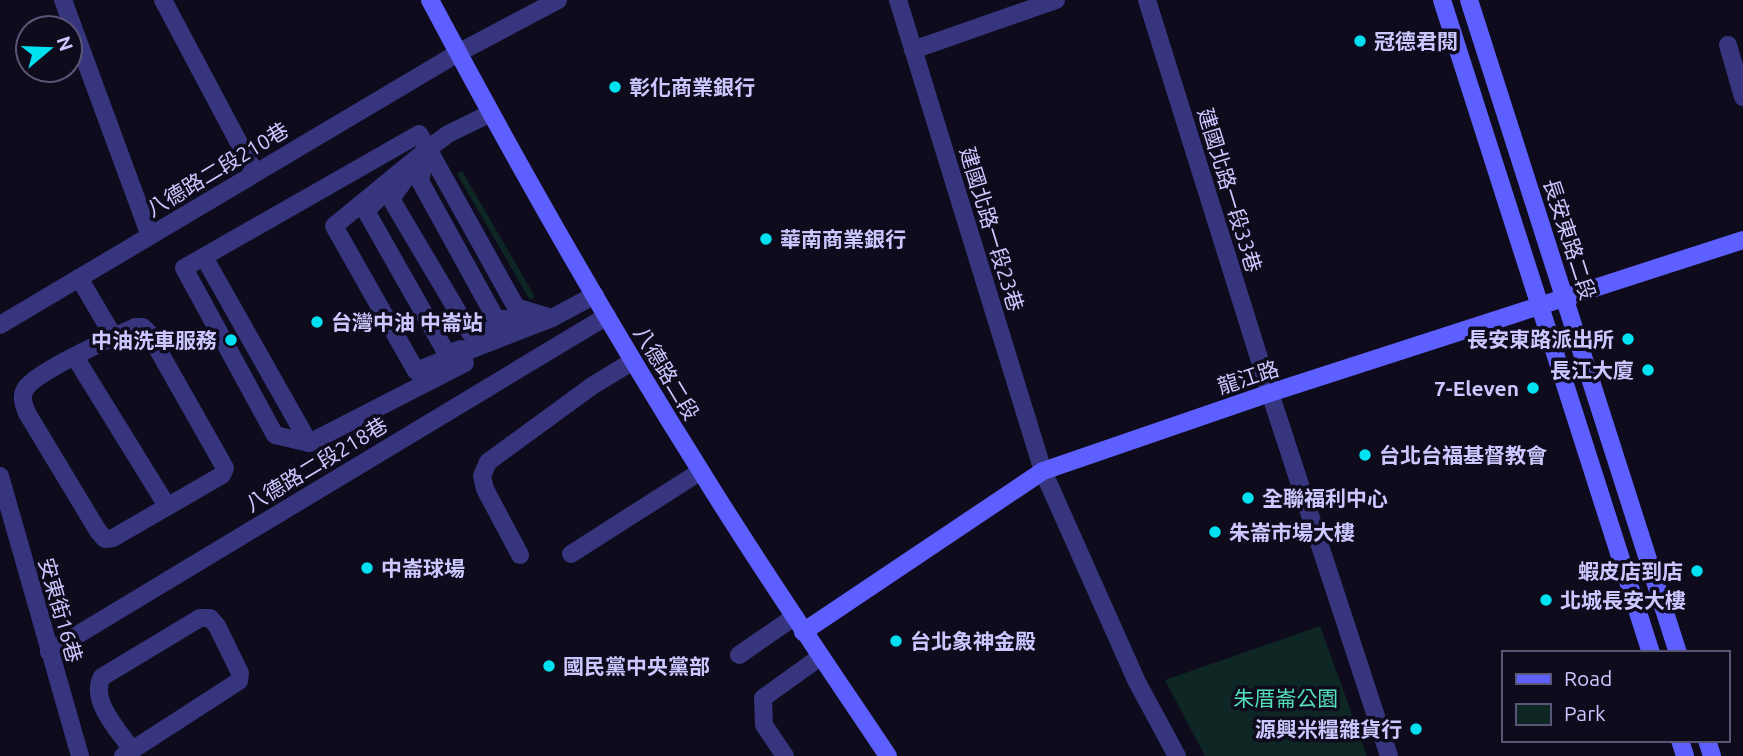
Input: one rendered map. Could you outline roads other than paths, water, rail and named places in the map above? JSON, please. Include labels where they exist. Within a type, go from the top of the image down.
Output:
[{"type":"street","points":[[63,0],[150,236]]},
{"type":"street","points":[[163,0],[255,173]]},
{"type":"street","name":"八德路二段","points":[[429,0],[634,361],[799,625],[888,756]]},
{"type":"street","name":"八德路二段210巷","points":[[0,325],[458,53],[558,0]]},
{"type":"street","name":"建國北路一段23巷","points":[[898,0],[1043,471],[1137,682],[1177,756]]},
{"type":"street","points":[[913,50],[1056,0]]},
{"type":"street","name":"建國北路一段33巷","points":[[1147,0],[1270,393],[1389,756]]},
{"type":"street","points":[[1442,0],[1650,651]]},
{"type":"street","name":"長安東路二段","points":[[1469,0],[1677,651]]},
{"type":"street","points":[[1728,45],[1743,97]]},
{"type":"street","points":[[491,113],[448,134],[334,226],[416,371],[552,318]]},
{"type":"street","points":[[552,318],[516,307],[419,134],[184,268],[275,435],[309,443],[552,318],[595,295]]},
{"type":"street","points":[[428,149],[391,199],[471,334],[552,318]]},
{"type":"street","points":[[428,149],[366,211],[447,354],[552,318]]},
{"type":"street","name":"龍江路","points":[[799,625],[1043,471],[1270,393],[1743,240]]},
{"type":"street","points":[[204,257],[309,443]]},
{"type":"street","points":[[79,278],[114,337]]},
{"type":"street","name":"八德路二段218巷","points":[[49,652],[607,316]]},
{"type":"street","points":[[135,327],[142,327],[148,332],[225,468],[222,475],[113,538],[105,539],[22,401],[24,389],[40,376],[114,337],[135,327]]},
{"type":"street","points":[[75,357],[167,506]]},
{"type":"street","points":[[520,555],[485,489],[482,476],[488,462],[592,386],[634,361]]},
{"type":"street","points":[[571,554],[701,471]]},
{"type":"street","name":"安東街16巷","points":[[0,476],[80,756]]},
{"type":"street","points":[[200,618],[210,618],[217,626],[240,673],[239,681],[127,753],[99,696],[97,685],[102,677],[200,618]]},
{"type":"street","points":[[739,655],[799,625]]},
{"type":"street","points":[[785,756],[764,725],[763,698],[820,657]]},
{"type":"place","name":"冠德君閱","points":[[1360,41]]},
{"type":"place","name":"彰化商業銀行","points":[[615,87]]},
{"type":"place","name":"華南商業銀行","points":[[766,239]]},
{"type":"place","name":"台灣中油 中崙站","points":[[317,322]]},
{"type":"place","name":"長安東路派出所","points":[[1628,339]]},
{"type":"place","name":"中油洗車服務","points":[[231,340]]},
{"type":"place","name":"長江大廈","points":[[1648,370]]},
{"type":"place","name":"7-Eleven","points":[[1533,388]]},
{"type":"place","name":"台北台福基督教會","points":[[1365,455]]},
{"type":"place","name":"全聯福利中心","points":[[1248,498]]},
{"type":"place","name":"朱崙市場大樓","points":[[1215,532]]},
{"type":"place","name":"中崙球場","points":[[367,568]]},
{"type":"place","name":"蝦皮店到店","points":[[1697,571]]},
{"type":"place","name":"北城長安大樓","points":[[1546,600]]},
{"type":"place","name":"台北象神金殿","points":[[896,641]]},
{"type":"place","name":"國民黨中央黨部","points":[[549,666]]},
{"type":"place","name":"源興米糧雜貨行","points":[[1416,729]]},
{"type":"park label","name":"朱厝崙公園","points":[[1286,698]]}]
